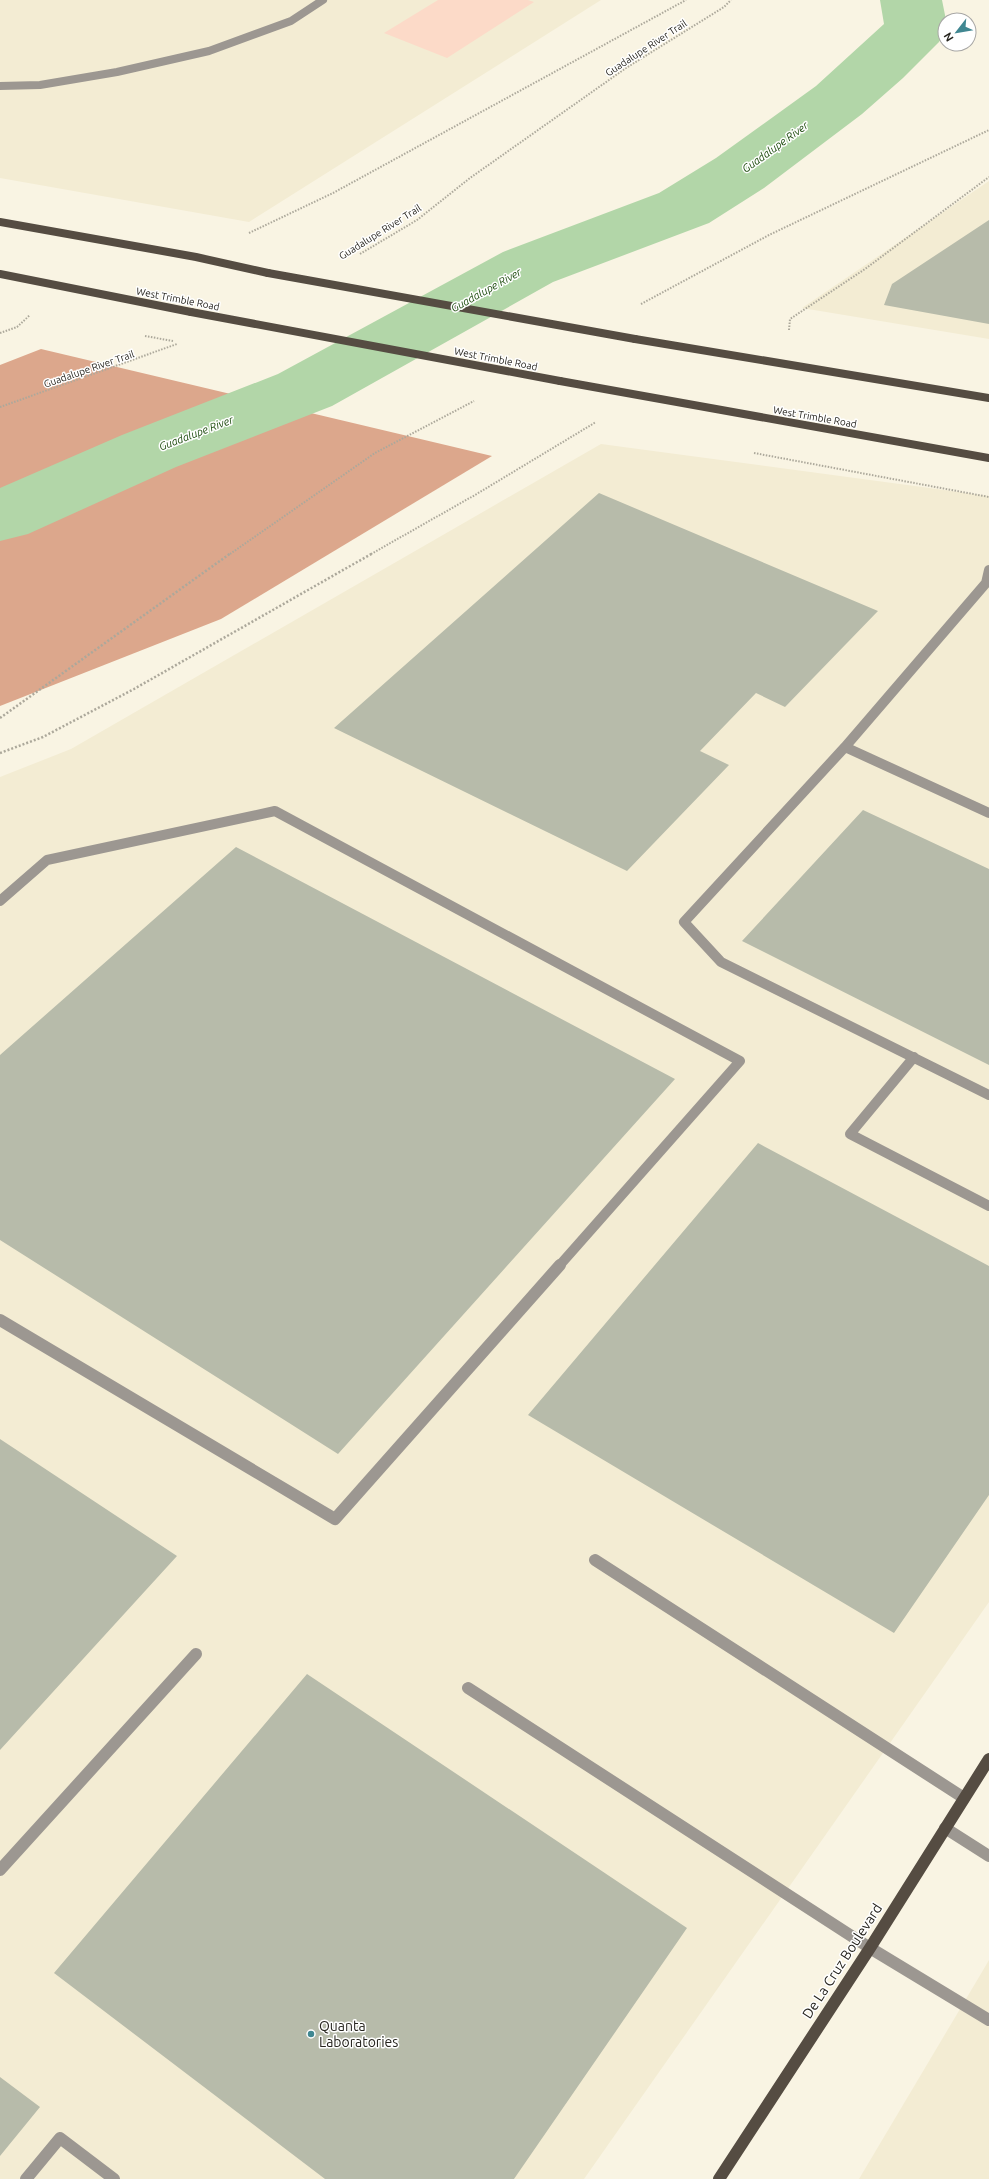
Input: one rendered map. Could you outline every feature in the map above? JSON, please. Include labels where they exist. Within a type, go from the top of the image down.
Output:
[{"type":"main road","points":[[0,222],[196,257],[268,273],[635,339],[989,398]]},
{"type":"main road","name":"West Trimble Road","points":[[0,274],[560,382],[989,458]]},
{"type":"main road","name":"De La Cruz Boulevard","points":[[719,2179],[870,1948],[944,1828],[989,1759]]},
{"type":"lane","points":[[0,86],[47,84],[117,72],[208,51],[291,21],[323,0]]},
{"type":"lane","points":[[989,570],[986,583],[845,747],[684,922],[721,962],[989,1095]]},
{"type":"lane","points":[[845,747],[989,813]]},
{"type":"lane","points":[[0,900],[46,860],[276,811],[740,1061],[336,1519],[0,1320]]},
{"type":"lane","points":[[914,1057],[850,1134],[989,1206]]},
{"type":"lane","points":[[595,1560],[964,1798]]},
{"type":"lane","points":[[0,1870],[196,1654]]},
{"type":"lane","points":[[468,1688],[870,1948],[989,2020]]},
{"type":"lane","points":[[944,1828],[989,1856]]},
{"type":"lane","points":[[26,2179],[60,2138],[114,2179]]},
{"type":"path","name":"Guadalupe River Trail","points":[[196,257],[333,193],[686,0]]},
{"type":"path","name":"Guadalupe River Trail","points":[[357,256],[417,220],[470,178],[626,68],[724,7],[731,0]]},
{"type":"path","points":[[639,305],[686,278],[819,210],[989,130]]},
{"type":"path","points":[[785,365],[790,319],[865,269],[989,177]]},
{"type":"path","name":"Guadalupe River Trail","points":[[0,407],[182,342]]},
{"type":"path","points":[[0,752],[42,736],[134,689],[475,495],[639,395]]},
{"type":"path","points":[[0,718],[200,575],[375,453],[476,399]]},
{"type":"path","points":[[752,452],[989,497]]},
{"type":"shaded area","points":[[0,0],[601,0],[249,222],[0,178]]},
{"type":"shaded area","points":[[438,0],[528,0],[534,2],[447,58],[384,33]]},
{"type":"shaded area","points":[[989,181],[989,339],[802,308]]},
{"type":"shaded area","points":[[41,349],[492,456],[221,619],[0,706],[0,365]]},
{"type":"shaded area","points":[[601,444],[989,496],[989,1602],[584,2179],[0,2179],[0,777],[71,749]]},
{"type":"shaded area","points":[[989,1960],[989,2179],[859,2179],[982,1972]]},
{"type":"building","points":[[989,220],[989,324],[884,305],[892,284]]},
{"type":"building","points":[[599,493],[878,611],[785,707],[756,693],[700,751],[729,765],[627,871],[334,728]]},
{"type":"building","points":[[863,810],[989,869],[989,1065],[742,941]]},
{"type":"building","points":[[236,847],[675,1079],[338,1454],[0,1240],[0,1055]]},
{"type":"building","points":[[758,1143],[989,1266],[989,1495],[894,1633],[528,1415]]},
{"type":"building","points":[[0,1439],[177,1556],[0,1750]]},
{"type":"building","points":[[307,1674],[687,1928],[514,2179],[325,2179],[54,1973]]},
{"type":"building","points":[[0,2077],[40,2107],[0,2156]]},
{"type":"waterway","name":"Guadalupe River","points":[[0,517],[149,451],[305,390],[528,267],[684,208],[740,173],[839,100],[880,64],[916,28],[911,0]]},
{"type":"place","name":"Quanta Laboratories","points":[[311,2034]]}]
